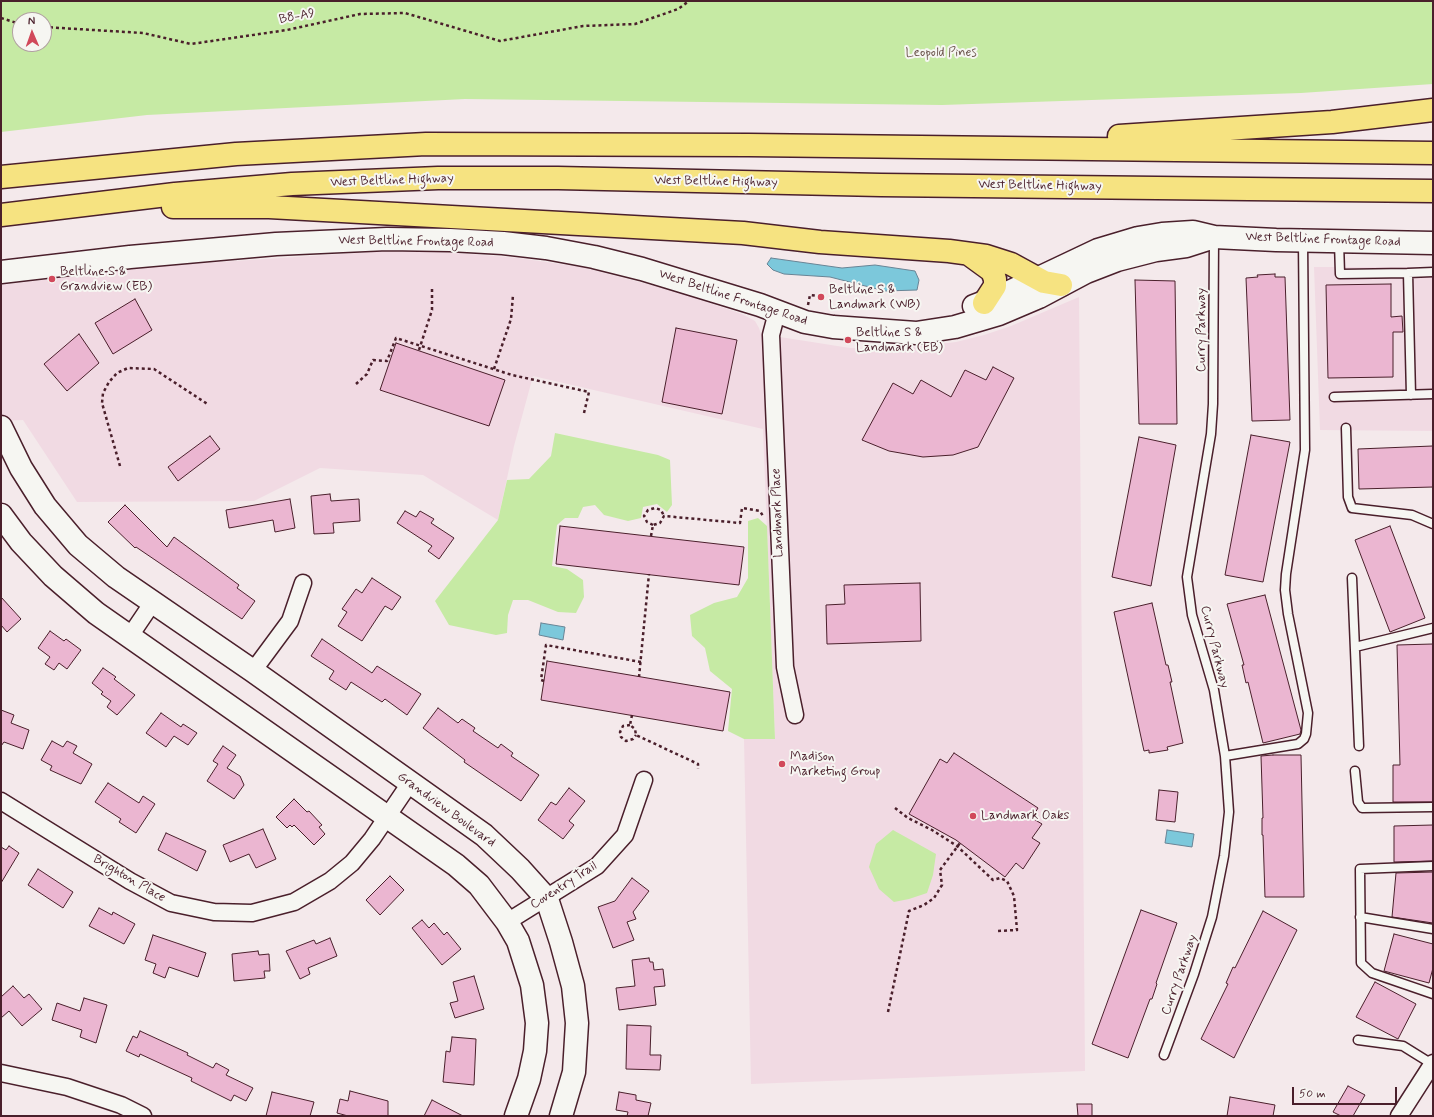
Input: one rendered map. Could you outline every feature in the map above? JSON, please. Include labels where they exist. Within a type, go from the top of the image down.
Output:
[{"type":"highway","points":[[931,147],[1265,127],[1332,122],[1433,110]]},
{"type":"highway","points":[[1,177],[236,154],[426,144],[1433,152]]},
{"type":"highway","name":"West Beltline Highway","points":[[1,215],[175,194],[284,185],[438,178],[558,178],[881,185],[1433,191]]},
{"type":"highway","points":[[57,208],[269,207],[743,233],[820,242],[950,251],[986,256],[1011,264],[1036,279],[1061,285]]},
{"type":"highway","points":[[967,254],[992,271],[995,286],[984,303]]},
{"type":"street","name":"West Beltline Frontage Road","points":[[893,331],[912,322],[963,310],[984,303],[1098,250],[1138,238],[1193,232],[1214,237],[1339,242],[1433,243]]},
{"type":"street","name":"West Beltline Frontage Road","points":[[1,272],[130,257],[276,244],[387,239],[450,240],[546,248],[594,257],[690,283],[805,322],[833,328],[916,333],[955,327],[1000,314],[1039,297],[1086,272],[1117,260],[1156,250],[1186,246],[1214,237]]},
{"type":"street","name":"Landmark Place","points":[[777,312],[771,335],[778,522],[785,667],[795,715]]},
{"type":"street","name":"Grandview Boulevard","points":[[1,427],[21,468],[45,506],[78,545],[116,577],[253,671],[484,835],[520,869],[547,899],[573,986],[577,1023],[574,1072],[561,1116]]},
{"type":"street","points":[[1,515],[21,542],[53,576],[96,613],[456,865],[479,885],[507,922],[518,941],[532,985],[536,1023],[535,1051],[529,1079],[516,1116]]},
{"type":"street","points":[[253,671],[290,622],[303,583]]},
{"type":"street","points":[[130,636],[153,602]]},
{"type":"street","name":"Coventry Trail","points":[[507,922],[547,899],[597,866],[625,835],[644,780]]},
{"type":"street","name":"Brighton Place","points":[[1,801],[130,881],[171,903],[214,912],[252,913],[294,902],[330,881],[352,863],[372,839],[410,783]]},
{"type":"street","points":[[1399,1116],[1433,1063]]},
{"type":"street","points":[[1,1073],[67,1087],[121,1105],[143,1116]]},
{"type":"lane","name":"Curry Parkway","points":[[1164,1055],[1194,974],[1212,917],[1224,856],[1229,812],[1225,756],[1214,690],[1192,615],[1187,577],[1211,434],[1214,404],[1214,237]]},
{"type":"lane","points":[[1225,756],[1298,744],[1304,739],[1306,734],[1308,714],[1288,614],[1285,590],[1288,558],[1305,450],[1303,241]]},
{"type":"lane","points":[[1339,242],[1340,274],[1433,272]]},
{"type":"lane","points":[[1408,273],[1411,394]]},
{"type":"lane","points":[[1334,397],[1433,394]]},
{"type":"lane","points":[[1346,428],[1348,497],[1352,508],[1412,515],[1433,524]]},
{"type":"lane","points":[[1352,578],[1359,746]]},
{"type":"lane","points":[[1355,647],[1433,628]]},
{"type":"lane","points":[[1355,771],[1358,802],[1362,808],[1433,808]]},
{"type":"lane","points":[[1433,866],[1360,869],[1361,963],[1372,973],[1433,994]]},
{"type":"lane","points":[[1360,917],[1433,929]]},
{"type":"lane","points":[[1358,1040],[1403,1046],[1433,1063]]},
{"type":"path","name":"B8-A9","points":[[52,27],[144,33],[191,44],[287,30],[360,14],[405,13],[500,42],[583,26],[636,24],[678,9],[689,1]]},
{"type":"path","points":[[1,18],[12,21]]},
{"type":"path","points":[[419,350],[432,310],[432,288]]},
{"type":"path","points":[[494,369],[511,319],[513,295]]},
{"type":"path","points":[[356,384],[367,374],[373,360],[387,361],[396,338],[512,375],[589,392],[584,413]]},
{"type":"path","points":[[120,466],[102,403],[103,393],[109,382],[117,373],[128,368],[154,369],[208,405]]},
{"type":"path","points":[[655,508],[661,510],[664,516],[660,523],[653,525],[647,522],[644,516],[648,510],[655,508]]},
{"type":"path","points":[[664,516],[740,523],[742,508],[760,511],[767,521],[778,522]]},
{"type":"path","points":[[651,536],[653,525]]},
{"type":"path","points":[[639,677],[649,574]]},
{"type":"path","points":[[544,681],[541,680],[546,645],[640,662]]},
{"type":"path","points":[[630,725],[632,715]]},
{"type":"path","points":[[630,725],[635,729],[636,735],[633,739],[626,740],[621,737],[620,732],[623,726],[630,725]]},
{"type":"path","points":[[636,735],[698,764],[698,769]]},
{"type":"path","points":[[895,808],[908,818],[932,830],[958,846],[993,880],[1000,878],[1007,881],[1014,896],[1017,930],[997,930]]},
{"type":"path","points":[[888,1012],[909,912],[924,905],[934,898],[942,885],[940,870],[960,843]]},
{"type":"shaded area","points":[[372,252],[444,252],[518,258],[581,267],[674,291],[742,314],[755,321],[761,334],[850,348],[888,350],[956,342],[1011,326],[1079,297],[1085,1071],[751,1084],[744,739],[775,738],[763,429],[533,376],[514,446],[498,520],[423,475],[320,468],[254,501],[77,502],[23,420],[1,421],[1,285],[159,266]]},
{"type":"shaded area","points":[[1314,267],[1433,267],[1433,431],[1320,430]]},
{"type":"green space","name":"Leopold Pines","points":[[1,1],[1433,1],[1433,84],[1301,93],[942,105],[465,99],[147,115],[1,132]]},
{"type":"green space","points":[[555,433],[658,455],[670,460],[672,505],[667,512],[657,504],[643,507],[641,518],[628,521],[604,515],[595,505],[583,507],[578,518],[565,518],[557,525],[552,566],[567,569],[583,580],[584,597],[576,613],[558,612],[528,600],[513,600],[508,615],[507,633],[496,635],[449,625],[435,601],[498,520],[507,480],[529,479],[551,456]]},
{"type":"green space","points":[[758,518],[767,526],[775,739],[744,739],[728,731],[732,689],[710,671],[705,648],[692,636],[690,615],[714,603],[737,597],[748,578],[748,521]]},
{"type":"green space","points":[[893,830],[936,854],[933,875],[927,893],[894,902],[879,889],[869,867],[876,844]]},
{"type":"water","points":[[771,258],[842,268],[875,265],[915,271],[919,280],[917,290],[885,291],[830,277],[784,274],[773,270],[767,264]]},
{"type":"water","points":[[541,623],[565,627],[563,640],[539,635]]},
{"type":"water","points":[[1167,830],[1194,834],[1192,847],[1165,843]]},
{"type":"building","points":[[1275,274],[1275,277],[1285,277],[1290,420],[1252,421],[1246,278],[1258,277],[1257,275]]},
{"type":"building","points":[[1135,280],[1175,281],[1177,424],[1139,424]]},
{"type":"building","points":[[1391,284],[1391,317],[1402,316],[1403,332],[1393,332],[1393,377],[1328,378],[1326,285]]},
{"type":"building","points":[[135,299],[152,330],[113,354],[95,323]]},
{"type":"building","points":[[676,328],[737,340],[722,414],[662,402]]},
{"type":"building","points":[[79,334],[99,363],[67,391],[44,364]]},
{"type":"building","points":[[396,343],[505,380],[489,426],[380,390]]},
{"type":"building","points":[[993,367],[1014,378],[978,447],[953,455],[923,457],[889,451],[862,440],[893,383],[913,394],[921,380],[951,397],[965,370],[986,380]]},
{"type":"building","points":[[1251,435],[1290,442],[1263,582],[1225,575]]},
{"type":"building","points":[[210,436],[220,449],[178,481],[168,467]]},
{"type":"building","points":[[1139,437],[1176,445],[1151,586],[1112,577]]},
{"type":"building","points":[[1433,446],[1433,487],[1359,489],[1358,449]]},
{"type":"building","points":[[330,494],[331,501],[359,499],[360,521],[333,523],[334,533],[314,534],[311,496]]},
{"type":"building","points":[[290,499],[295,528],[275,532],[273,520],[229,528],[226,510]]},
{"type":"building","points":[[125,505],[167,547],[174,537],[239,585],[237,588],[255,601],[242,619],[136,547],[135,548],[108,522]]},
{"type":"building","points":[[405,511],[416,517],[420,511],[434,519],[431,523],[454,538],[439,559],[428,551],[432,546],[397,523]]},
{"type":"building","points":[[560,526],[744,547],[739,585],[556,564]]},
{"type":"building","points":[[1390,526],[1425,618],[1390,632],[1355,540]]},
{"type":"building","points":[[372,578],[401,597],[392,610],[385,606],[362,641],[338,626],[347,612],[342,609],[356,589],[362,593]]},
{"type":"building","points":[[920,583],[921,641],[827,644],[826,605],[845,604],[844,585]]},
{"type":"building","points":[[1265,595],[1301,730],[1300,734],[1263,743],[1248,682],[1246,683],[1242,665],[1244,665],[1227,604]]},
{"type":"building","points":[[1,597],[21,619],[7,632],[1,625]]},
{"type":"building","points":[[1152,603],[1166,665],[1168,665],[1172,682],[1170,682],[1183,743],[1167,747],[1168,750],[1149,753],[1149,750],[1144,751],[1114,612]]},
{"type":"building","points":[[50,631],[64,641],[66,639],[81,650],[67,669],[59,663],[54,670],[45,664],[50,657],[38,648]]},
{"type":"building","points":[[322,639],[372,673],[377,666],[421,694],[407,715],[385,699],[382,702],[351,682],[346,690],[329,679],[334,671],[311,656]]},
{"type":"building","points":[[1433,644],[1433,802],[1393,802],[1393,765],[1400,765],[1397,645]]},
{"type":"building","points":[[547,661],[730,692],[723,731],[541,700]]},
{"type":"building","points":[[103,668],[116,677],[114,679],[135,695],[117,715],[107,707],[111,701],[101,694],[103,692],[92,683]]},
{"type":"building","points":[[438,708],[458,723],[462,719],[475,728],[473,731],[498,748],[501,744],[513,753],[511,756],[539,775],[521,801],[464,762],[465,760],[423,728]]},
{"type":"building","points":[[1,710],[14,715],[11,723],[29,730],[23,749],[4,742],[1,746]]},
{"type":"building","points":[[161,713],[181,727],[183,724],[197,733],[188,745],[174,736],[166,747],[146,733]]},
{"type":"building","points":[[52,741],[63,747],[67,741],[77,746],[73,753],[92,764],[81,784],[50,770],[52,766],[41,760]]},
{"type":"building","points":[[223,746],[236,755],[227,768],[240,776],[244,785],[234,799],[207,781],[218,764],[213,761]]},
{"type":"building","name":"Landmark Oaks","points":[[954,753],[1038,808],[1032,818],[1042,824],[1032,838],[1040,843],[1023,869],[1016,863],[1005,877],[956,840],[909,814],[940,759],[947,763]]},
{"type":"building","points":[[1301,755],[1304,897],[1265,897],[1262,835],[1263,818],[1261,756]]},
{"type":"building","points":[[108,783],[139,803],[143,796],[155,804],[136,833],[119,822],[121,819],[95,802]]},
{"type":"building","points":[[569,788],[585,801],[569,821],[574,825],[563,839],[538,820],[551,802],[556,805]]},
{"type":"building","points":[[1159,790],[1178,792],[1175,822],[1156,820]]},
{"type":"building","points":[[294,799],[307,812],[309,811],[322,825],[319,827],[325,834],[314,845],[294,825],[292,827],[290,825],[287,828],[276,817]]},
{"type":"building","points":[[1433,825],[1433,861],[1394,862],[1394,826]]},
{"type":"building","points":[[263,829],[276,859],[256,868],[249,854],[230,862],[223,845]]},
{"type":"building","points":[[166,833],[206,851],[197,871],[158,850]]},
{"type":"building","points":[[9,846],[19,853],[1,883],[1,847],[6,850]]},
{"type":"building","points":[[38,869],[73,892],[63,908],[28,885]]},
{"type":"building","points":[[1433,872],[1433,923],[1392,917],[1396,873]]},
{"type":"building","points":[[390,876],[404,890],[380,915],[366,900]]},
{"type":"building","points":[[632,878],[649,891],[633,912],[636,919],[627,922],[634,940],[613,948],[598,907],[615,901]]},
{"type":"building","points":[[99,908],[112,915],[113,912],[135,924],[124,944],[89,926]]},
{"type":"building","points":[[1141,910],[1177,923],[1152,999],[1150,999],[1128,1058],[1092,1044]]},
{"type":"building","points":[[1263,911],[1297,930],[1234,1058],[1201,1039],[1228,984],[1226,983],[1233,967],[1235,968]]},
{"type":"building","points":[[422,920],[429,928],[434,923],[444,935],[447,932],[461,949],[442,965],[412,928]]},
{"type":"building","points":[[1394,934],[1433,944],[1433,968],[1429,983],[1384,971]]},
{"type":"building","points":[[153,935],[206,953],[198,977],[169,967],[165,978],[153,973],[156,964],[145,960]]},
{"type":"building","points":[[330,938],[337,956],[308,968],[310,974],[300,979],[286,951],[314,940],[316,944]]},
{"type":"building","points":[[258,951],[259,955],[269,954],[270,971],[264,971],[265,978],[234,981],[232,954]]},
{"type":"building","points":[[649,958],[650,962],[653,962],[654,970],[663,969],[665,986],[654,987],[656,1005],[619,1010],[616,988],[635,986],[632,960]]},
{"type":"building","points":[[474,976],[484,1009],[455,1018],[450,1003],[458,1001],[453,982]]},
{"type":"building","points":[[1375,982],[1416,1004],[1398,1039],[1356,1017]]},
{"type":"building","points":[[13,986],[24,998],[29,994],[42,1009],[22,1026],[9,1011],[1,1018],[1,997]]},
{"type":"building","points":[[84,998],[107,1005],[96,1043],[80,1037],[82,1030],[52,1020],[57,1003],[80,1011]]},
{"type":"building","points":[[627,1025],[651,1026],[650,1055],[661,1055],[660,1070],[626,1069]]},
{"type":"building","points":[[140,1031],[188,1053],[187,1055],[213,1068],[216,1063],[229,1070],[226,1075],[253,1088],[246,1101],[234,1095],[231,1101],[191,1081],[192,1078],[140,1054],[139,1057],[126,1051],[133,1036],[137,1038]]},
{"type":"building","points":[[452,1037],[476,1039],[474,1085],[443,1082],[446,1051],[450,1052]]},
{"type":"building","points":[[1348,1086],[1365,1095],[1353,1116],[1341,1116],[1333,1112]]},
{"type":"building","points":[[350,1091],[388,1101],[388,1116],[348,1116],[337,1113],[340,1099],[348,1101]]},
{"type":"building","points":[[272,1092],[314,1102],[310,1116],[266,1116]]},
{"type":"building","points":[[619,1092],[636,1095],[636,1100],[651,1103],[648,1116],[627,1116],[628,1112],[616,1110]]},
{"type":"building","points":[[1230,1097],[1275,1105],[1273,1116],[1227,1116]]},
{"type":"building","points":[[432,1100],[463,1116],[424,1116]]},
{"type":"building","points":[[1077,1104],[1092,1104],[1092,1116],[1078,1116]]},
{"type":"place","name":"Beltline S & Grandview (EB)","points":[[52,279]]},
{"type":"place","name":"Beltline S & Landmark (WB)","points":[[821,297]]},
{"type":"place","name":"Beltline S & Landmark (EB)","points":[[848,340]]},
{"type":"place","name":"Madison Marketing Group","points":[[782,764]]},
{"type":"place","name":"Landmark Oaks","points":[[973,816]]}]
